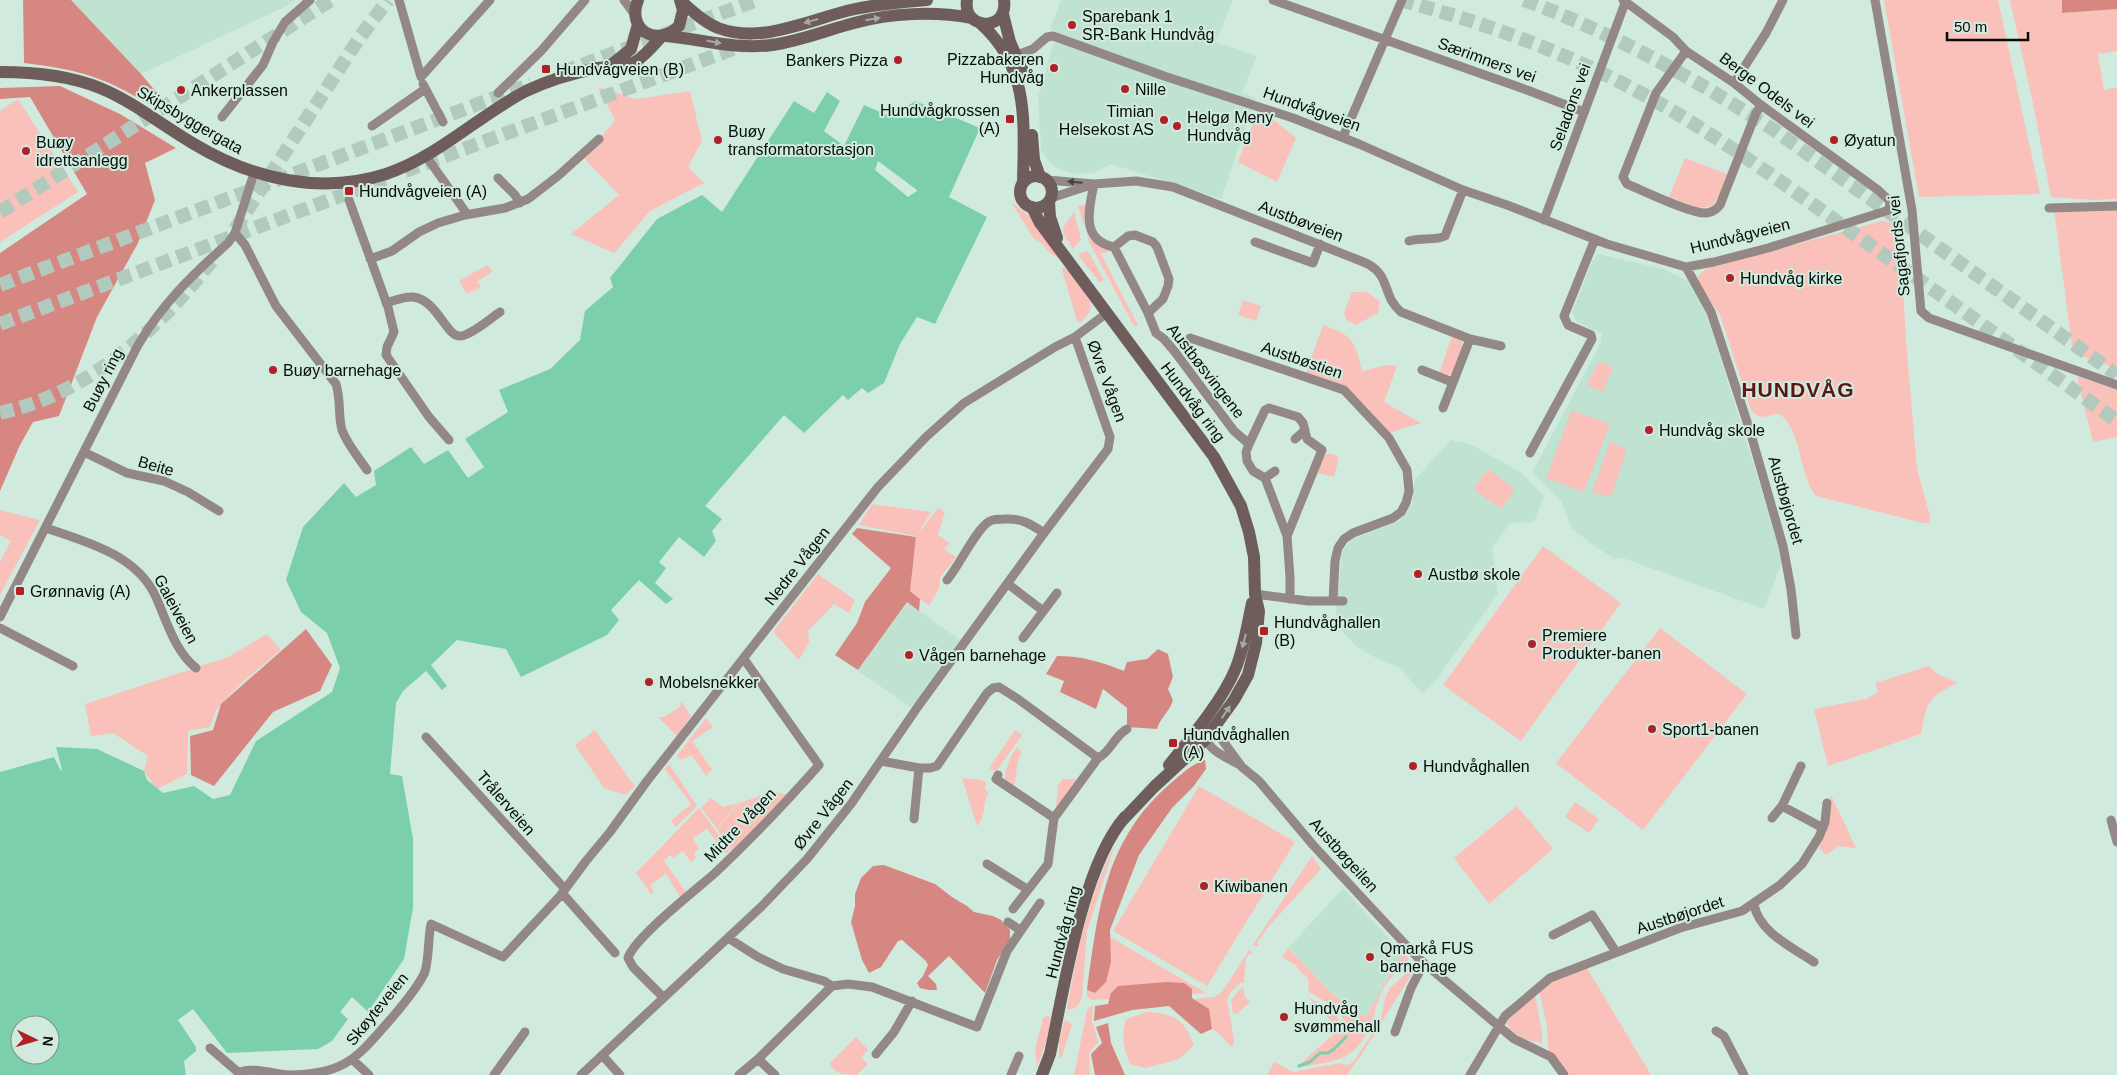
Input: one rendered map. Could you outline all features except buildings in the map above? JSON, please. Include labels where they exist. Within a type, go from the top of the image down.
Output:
[{"type":"main road","name":"Skipsbyggergata","points":[[609,66],[631,49],[638,0]]},
{"type":"main road","points":[[681,1],[718,27],[736,31],[760,32],[784,29],[855,9],[927,0]]},
{"type":"main road","points":[[967,0],[967,8],[976,21],[1001,45],[1017,78],[1023,111],[1022,198],[1026,204],[1032,207],[1043,206],[1050,200],[1052,189],[1043,178],[1032,150],[1027,88],[1017,55],[1006,32],[1003,14],[1004,0]]},
{"type":"main road","name":"Skipsbyggergata","points":[[0,72],[38,73],[59,76],[100,88],[129,103],[227,163],[254,173],[303,182],[353,181],[390,172],[426,156],[526,91],[563,76],[635,62],[664,36],[673,32],[683,18],[681,1]]},
{"type":"main road","points":[[636,20],[650,35],[734,46],[758,47],[801,39],[856,22],[878,18],[941,14],[990,24],[1003,14]]},
{"type":"main road","points":[[1023,183],[1030,178],[1043,178]]},
{"type":"main road","name":"Hundvåg ring","points":[[1050,200],[1052,226],[1061,249]]},
{"type":"main road","name":"Hundvåg ring","points":[[1032,207],[1040,223],[1196,432],[1228,481],[1241,506],[1254,557],[1255,594],[1258,611],[1256,643],[1248,675],[1234,700],[1205,740],[1154,787],[1120,822]]},
{"type":"main road","name":"Hundvåg ring","points":[[1042,1075],[1050,1054],[1085,902],[1099,863],[1120,822],[1182,749],[1221,695],[1234,671],[1245,640],[1255,594]]},
{"type":"main road","name":"Hundvåg ring","points":[[1050,1054],[1050,1075]]},
{"type":"street","points":[[222,117],[263,65],[273,42],[285,22],[310,0]]},
{"type":"street","points":[[398,0],[425,89],[442,122]]},
{"type":"street","points":[[421,77],[490,0]]},
{"type":"street","points":[[498,93],[541,51],[585,0]]},
{"type":"street","points":[[624,0],[636,20]]},
{"type":"street","name":"Særimners vei","points":[[1273,0],[1579,110]]},
{"type":"street","points":[[1343,137],[1402,0]]},
{"type":"street","points":[[1734,83],[1766,33],[1783,0]]},
{"type":"street","name":"Sagafjords vei","points":[[1875,0],[1912,210],[1921,311],[1929,318],[2117,385]]},
{"type":"street","name":"Berge Odels vei","points":[[1624,2],[1673,37],[1686,51],[1734,83],[1761,105],[1878,190],[1888,199],[1890,207]]},
{"type":"street","name":"Seladons vei","points":[[1544,220],[1624,2]]},
{"type":"street","name":"Hundvågveien","points":[[1017,55],[1033,49],[1047,36],[1051,35],[1343,137],[1463,190],[1595,239],[1686,267],[1768,248],[1884,212],[1890,207]]},
{"type":"street","points":[[1686,51],[1653,101],[1623,178],[1627,184],[1699,212],[1711,212],[1720,204],[1756,113],[1761,105]]},
{"type":"street","points":[[372,126],[425,89]]},
{"type":"street","points":[[370,259],[392,250],[427,228],[467,214],[489,212],[520,203],[535,195],[599,139]]},
{"type":"street","points":[[426,156],[467,214]]},
{"type":"street","name":"Buøy ring","points":[[0,617],[138,345],[156,315],[235,234],[254,173]]},
{"type":"street","points":[[498,178],[520,203]]},
{"type":"street","name":"Austbøveien","points":[[1043,178],[1094,184],[1136,181],[1173,187],[1375,267],[1381,274],[1394,306],[1401,312],[1470,339],[1501,346]]},
{"type":"street","name":"Austbøveien","points":[[1050,200],[1094,184]]},
{"type":"street","name":"Austbøsvingene","points":[[1094,184],[1088,218],[1090,229],[1108,246],[1114,248],[1148,313],[1156,333],[1164,338],[1234,431],[1249,444]]},
{"type":"street","points":[[1409,241],[1445,236],[1463,190]]},
{"type":"street","points":[[349,200],[386,302],[394,332],[387,347],[386,355],[430,417],[449,440]]},
{"type":"street","points":[[2049,208],[2117,206]]},
{"type":"street","points":[[235,234],[245,245],[276,306],[336,384],[340,396],[342,428],[367,470]]},
{"type":"street","points":[[1114,248],[1128,236],[1135,235],[1153,242],[1157,246],[1169,279],[1163,299],[1148,313]]},
{"type":"street","points":[[1530,453],[1592,339],[1591,335],[1568,325],[1564,316],[1595,239]]},
{"type":"street","points":[[1255,242],[1313,263],[1320,244]]},
{"type":"street","name":"Austbøjordet","points":[[1686,267],[1711,312],[1750,431],[1783,546],[1796,635]]},
{"type":"street","points":[[386,302],[406,297],[423,300],[431,305],[452,333],[457,336],[465,335],[500,312]]},
{"type":"street","name":"Nedre Vågen","points":[[450,934],[471,941],[503,957],[564,891],[647,781],[869,497],[949,414],[976,394],[1055,347],[1075,338],[1107,313]]},
{"type":"street","name":"Øvre Vågen","points":[[581,1075],[774,895],[807,859],[851,804],[919,705],[1044,533],[1105,454],[1110,443],[1103,415],[1075,338]]},
{"type":"street","name":"Austbøstien","points":[[1190,338],[1344,390],[1380,428],[1407,470],[1409,491],[1406,504],[1401,512],[1393,518],[1353,533],[1344,539],[1338,548],[1335,561],[1333,601]]},
{"type":"street","points":[[1443,408],[1470,339]]},
{"type":"street","points":[[1422,370],[1452,382]]},
{"type":"street","name":"Austbøsvingene","points":[[1287,536],[1322,450],[1307,438],[1302,420],[1269,408],[1265,410],[1246,452],[1247,461],[1253,471],[1265,478],[1287,536],[1290,599]]},
{"type":"street","points":[[1295,439],[1304,430]]},
{"type":"street","name":"Beite","points":[[84,452],[127,473],[164,481],[188,492],[219,511]]},
{"type":"street","points":[[1265,478],[1274,471]]},
{"type":"street","points":[[947,580],[987,522],[992,520],[1023,520],[1044,533]]},
{"type":"street","name":"Galeiveien","points":[[46,528],[108,552],[125,561],[145,579],[154,593],[182,655],[196,668]]},
{"type":"street","points":[[1008,584],[1042,610]]},
{"type":"street","points":[[1023,638],[1042,610],[1057,593]]},
{"type":"street","points":[[1255,594],[1290,599],[1343,601]]},
{"type":"street","points":[[0,628],[73,666]]},
{"type":"street","name":"Midtre Vågen","points":[[663,997],[633,967],[628,958],[630,952],[650,931],[740,848],[819,765],[744,659]]},
{"type":"street","points":[[881,761],[919,768],[937,766],[987,693],[993,688],[999,687],[1058,727],[1098,758]]},
{"type":"street","points":[[1200,723],[1214,729]]},
{"type":"street","points":[[1200,723],[1205,740]]},
{"type":"street","points":[[1013,910],[1027,889],[1048,864],[1054,818],[1098,758],[1105,755],[1127,729]]},
{"type":"street","name":"Austbøgeilen","points":[[1214,729],[1242,767]]},
{"type":"street","name":"Trålerveien","points":[[426,737],[564,891]]},
{"type":"street","name":"Austbøgeilen","points":[[1205,740],[1215,751],[1242,767],[1259,781],[1313,845],[1397,937],[1424,963],[1498,1026],[1526,1046],[1551,1057],[1564,1075]]},
{"type":"street","points":[[1772,818],[1782,806],[1801,766]]},
{"type":"street","points":[[914,819],[919,768]]},
{"type":"street","points":[[998,775],[996,779],[1054,818]]},
{"type":"street","name":"Austbøjordet","points":[[1470,1075],[1505,1016],[1550,978],[1680,928],[1742,911],[1754,905],[1780,885],[1802,864],[1823,828],[1827,803]]},
{"type":"street","points":[[1782,806],[1823,828]]},
{"type":"street","points":[[2110,820],[2117,842]]},
{"type":"street","points":[[986,864],[1027,889]]},
{"type":"street","points":[[564,891],[615,952]]},
{"type":"street","points":[[728,938],[770,964],[824,981],[832,986],[862,984],[978,1027],[1001,964],[1020,930],[1040,903]]},
{"type":"street","points":[[1754,905],[1756,915],[1767,930],[1814,962]]},
{"type":"street","points":[[1553,935],[1592,915],[1616,952]]},
{"type":"street","points":[[1008,922],[1020,930]]},
{"type":"street","name":"Skøyteveien","points":[[239,1074],[247,1070],[287,1075],[324,1073],[342,1067],[353,1060],[363,1053],[414,989],[425,972],[431,924],[450,934]]},
{"type":"street","points":[[1395,1032],[1411,988],[1424,963]]},
{"type":"street","points":[[739,1075],[758,1059],[832,986]]},
{"type":"street","points":[[876,1054],[894,1032],[912,1001]]},
{"type":"street","points":[[1716,1031],[1724,1036],[1744,1075]]},
{"type":"street","points":[[494,1075],[525,1032]]},
{"type":"street","points":[[210,1048],[239,1074]]},
{"type":"street","points":[[602,1055],[620,1075]]},
{"type":"street","points":[[1011,1075],[1019,1056]]},
{"type":"street","points":[[758,1059],[775,1075]]},
{"type":"street","name":"Skøyteveien","points":[[353,1060],[369,1075]]},
{"type":"shaded area","points":[[23,0],[71,0],[158,94],[150,105],[119,87],[90,76],[59,68],[24,63]]},
{"type":"shaded area","points":[[71,0],[294,0],[295,2],[141,74]]},
{"type":"shaded area","points":[[1061,0],[1233,0],[1216,42],[1257,56],[1242,93],[1256,98],[1221,199],[1111,164],[1093,173],[1075,174],[1061,170],[1051,164],[1041,150],[1038,96],[1057,32],[1050,29]]},
{"type":"shaded area","points":[[1884,0],[1998,0],[2040,194],[1919,197]]},
{"type":"shaded area","points":[[2010,0],[2062,0],[2062,13],[2117,9],[2117,51],[2098,54],[2104,90],[2117,87],[2117,199],[2092,200],[2051,197],[2033,103]]},
{"type":"shaded area","points":[[2062,0],[2117,0],[2117,9],[2062,13]]},
{"type":"shaded area","points":[[60,86],[120,114],[176,148],[145,163],[155,200],[138,243],[97,317],[59,416],[33,422],[20,445],[0,491],[0,253],[87,194],[30,97],[0,99],[0,88]]},
{"type":"shaded area","points":[[598,87],[636,99],[690,91],[702,141],[688,167],[704,183],[650,211],[614,253],[571,234],[619,195],[584,158],[615,120]]},
{"type":"shaded area","points":[[827,92],[840,101],[824,131],[844,146],[864,105],[892,117],[915,101],[980,128],[949,197],[987,217],[935,324],[917,317],[900,344],[884,383],[868,393],[862,388],[848,400],[843,395],[804,433],[784,415],[705,506],[722,519],[712,531],[716,541],[704,557],[679,537],[659,562],[666,568],[655,583],[673,599],[666,604],[639,580],[611,610],[619,620],[607,635],[521,677],[506,649],[457,640],[431,665],[447,686],[442,690],[426,671],[403,691],[396,703],[390,774],[402,776],[413,839],[413,908],[404,959],[368,1012],[352,997],[340,1012],[348,1019],[332,1041],[318,1049],[227,1053],[193,1009],[178,1020],[196,1047],[196,1051],[184,1061],[186,1075],[0,1075],[0,772],[54,757],[61,771],[56,747],[97,749],[144,771],[147,780],[163,793],[194,786],[213,799],[230,795],[256,741],[332,692],[340,668],[327,633],[301,612],[286,580],[303,527],[344,483],[356,497],[376,485],[374,471],[411,447],[424,464],[448,450],[468,478],[484,467],[465,439],[508,412],[499,390],[550,369],[580,340],[585,311],[613,287],[610,278],[657,219],[702,195],[722,212],[794,101],[814,113]],"holes":[[[878,161],[917,190],[908,197],[875,170]]]},
{"type":"shaded area","name":"Buøy idrettsanlegg","points":[[18,99],[78,192],[0,242],[0,111]]},
{"type":"shaded area","points":[[1270,117],[1296,138],[1277,182],[1238,162],[1255,118]]},
{"type":"shaded area","points":[[1685,158],[1727,174],[1719,196],[1712,206],[1699,208],[1669,197]]},
{"type":"shaded area","points":[[1011,202],[1032,218],[1059,258],[1052,255],[1041,243],[1034,239]]},
{"type":"shaded area","points":[[1087,204],[1084,222],[1085,227],[1078,206]]},
{"type":"shaded area","points":[[2117,208],[2117,369],[2073,353],[2054,210]]},
{"type":"shaded area","points":[[1074,212],[1081,240],[1073,249],[1064,235],[1063,228]]},
{"type":"shaded area","points":[[1882,221],[1894,224],[1900,234],[1906,341],[1917,469],[1930,516],[1930,523],[1923,523],[1816,496],[1807,478],[1795,437],[1785,419],[1777,414],[1761,417],[1751,410],[1720,315],[1699,285],[1698,276],[1706,269]]},
{"type":"shaded area","points":[[1087,235],[1110,251],[1101,254],[1138,325],[1137,327],[1134,326]]},
{"type":"shaded area","points":[[1086,251],[1104,280],[1100,283],[1078,255]]},
{"type":"shaded area","name":"Hundvåg skole","points":[[1598,254],[1664,269],[1688,281],[1705,308],[1781,552],[1781,565],[1764,609],[1623,558],[1615,559],[1571,528],[1562,502],[1532,473],[1601,342],[1602,334],[1576,321],[1572,312],[1592,262]]},
{"type":"shaded area","points":[[487,265],[493,271],[477,282],[481,287],[467,294],[459,281]]},
{"type":"shaded area","points":[[1064,267],[1073,275],[1091,303],[1090,312],[1080,323],[1077,321],[1062,269]]},
{"type":"shaded area","points":[[1352,292],[1367,292],[1380,301],[1378,313],[1356,325],[1346,320],[1344,312]]},
{"type":"shaded area","points":[[1243,300],[1261,306],[1256,321],[1238,315]]},
{"type":"shaded area","points":[[1323,325],[1347,336],[1357,352],[1362,371],[1386,365],[1397,366],[1384,402],[1421,423],[1389,433],[1352,393],[1306,373]]},
{"type":"shaded area","points":[[1452,336],[1462,340],[1462,348],[1452,374],[1446,376],[1439,374]]},
{"type":"shaded area","points":[[1599,361],[1613,368],[1602,392],[1587,385]]},
{"type":"shaded area","points":[[2077,376],[2117,390],[2117,437],[2093,442]]},
{"type":"shaded area","points":[[1572,410],[1610,424],[1584,492],[1546,478]]},
{"type":"shaded area","name":"Austbø skole","points":[[1451,440],[1470,444],[1522,473],[1544,496],[1534,522],[1510,523],[1492,548],[1498,594],[1434,683],[1423,693],[1398,667],[1372,656],[1357,647],[1335,624],[1342,553],[1353,539],[1399,521],[1412,504],[1415,479]]},
{"type":"shaded area","points":[[1610,442],[1627,450],[1611,497],[1592,492]]},
{"type":"shaded area","points":[[1330,453],[1339,457],[1334,477],[1317,473],[1325,455]]},
{"type":"shaded area","points":[[1488,469],[1515,489],[1501,509],[1473,489]]},
{"type":"shaded area","points":[[872,504],[931,512],[917,535],[938,508],[945,512],[938,535],[950,543],[944,549],[956,557],[940,578],[939,588],[929,606],[910,591],[916,536],[859,525]]},
{"type":"shaded area","points":[[0,510],[40,520],[0,595],[0,562],[11,541],[0,535]]},
{"type":"shaded area","points":[[857,528],[916,537],[910,591],[920,599],[919,611],[907,602],[858,670],[835,655],[857,623],[865,602],[891,568],[852,534]]},
{"type":"shaded area","name":"Premiere Produkter-banen","points":[[1543,546],[1621,603],[1521,741],[1443,685]]},
{"type":"shaded area","points":[[818,574],[855,600],[849,613],[834,604],[808,631],[809,642],[799,660],[773,632]]},
{"type":"shaded area","name":"Vågen barnehage","points":[[907,602],[960,640],[911,707],[858,671]]},
{"type":"shaded area","name":"Sport1-banen","points":[[1660,628],[1747,694],[1643,830],[1556,763]]},
{"type":"shaded area","points":[[306,629],[332,665],[320,691],[273,712],[214,786],[191,775],[190,736],[213,730],[221,704]]},
{"type":"shaded area","points":[[267,634],[281,650],[238,686],[216,710],[210,727],[188,731],[187,774],[157,789],[144,771],[148,756],[113,733],[91,736],[85,704],[228,657]]},
{"type":"shaded area","points":[[1158,649],[1168,654],[1173,677],[1168,689],[1173,700],[1157,729],[1127,727],[1127,708],[1103,689],[1096,709],[1060,692],[1064,681],[1046,674],[1057,656],[1091,660],[1124,671],[1127,662],[1147,659]]},
{"type":"shaded area","points":[[1929,666],[1938,674],[1958,683],[1940,692],[1930,702],[1925,714],[1921,734],[1828,766],[1814,709],[1866,699],[1878,692],[1875,683]]},
{"type":"shaded area","points":[[681,701],[691,716],[677,736],[658,717],[664,717],[680,707]]},
{"type":"shaded area","points":[[706,718],[713,727],[692,741],[712,769],[706,776],[692,755],[680,760],[677,756]]},
{"type":"shaded area","points":[[595,730],[635,787],[625,795],[604,788],[575,745]]},
{"type":"shaded area","points":[[1015,730],[1022,735],[996,772],[989,768]]},
{"type":"shaded area","points":[[1017,747],[1022,752],[1018,761],[1013,787],[1005,780],[1005,776],[1008,763]]},
{"type":"shaded area","points":[[1205,760],[1206,769],[1193,787],[1172,808],[1139,855],[1110,930],[1111,962],[1106,982],[1095,993],[1087,990],[1101,904],[1118,852],[1132,828],[1149,805],[1187,770]]},
{"type":"shaded area","points":[[669,764],[697,806],[676,827],[671,821],[691,804],[665,769]]},
{"type":"shaded area","points":[[962,778],[982,780],[986,783],[985,789],[989,793],[985,801],[984,813],[977,826]]},
{"type":"shaded area","points":[[1063,779],[1076,779],[1078,781],[1056,809],[1058,785]]},
{"type":"shaded area","name":"Kiwibanen","points":[[1199,786],[1295,842],[1207,986],[1113,931]]},
{"type":"shaded area","points":[[772,792],[787,794],[732,851],[717,829],[739,803]]},
{"type":"shaded area","points":[[1831,795],[1856,848],[1839,846],[1826,855],[1819,848],[1825,830]]},
{"type":"shaded area","points":[[711,798],[723,807],[738,803],[717,828],[701,808]]},
{"type":"shaded area","points":[[1575,802],[1599,819],[1589,833],[1565,817]]},
{"type":"shaded area","points":[[1517,806],[1553,849],[1489,904],[1454,858]]},
{"type":"shaded area","points":[[699,808],[730,850],[726,854],[707,829],[693,838],[699,849],[694,853],[696,858],[691,862],[683,851],[673,858],[670,855],[664,861],[686,892],[680,897],[666,873],[651,885],[654,892],[651,894],[636,873]]},
{"type":"shaded area","points":[[1115,845],[1087,931],[1082,997],[1077,1006],[1073,1009],[1067,1009],[1079,946],[1091,904]]},
{"type":"shaded area","points":[[1312,856],[1321,869],[1269,926],[1257,943],[1259,945],[1257,947],[1253,945]]},
{"type":"shaded area","points":[[884,865],[935,884],[974,912],[993,916],[1001,920],[1010,930],[1010,940],[997,960],[985,993],[949,956],[928,976],[936,984],[937,990],[920,988],[917,983],[928,965],[902,940],[898,941],[881,967],[869,973],[862,960],[851,922],[855,906],[855,894],[861,878],[873,866]]},
{"type":"shaded area","points":[[1343,888],[1402,953],[1366,1017],[1343,1004],[1288,948]]},
{"type":"shaded area","points":[[1110,937],[1206,993],[1192,994],[1192,989],[1111,993],[1110,999],[1091,1000],[1087,996],[1087,990],[1096,993],[1111,962]]},
{"type":"shaded area","points":[[1288,948],[1343,1004],[1366,1017],[1402,953],[1409,959],[1386,985],[1378,1000],[1368,1029],[1354,1029],[1348,1026],[1335,1007],[1309,992],[1308,979],[1295,965],[1282,957]]},
{"type":"shaded area","points":[[1249,950],[1253,952],[1246,957],[1244,983],[1240,983],[1227,999],[1234,1040],[1234,1044],[1231,1047],[1221,1035],[1212,1029],[1208,1009],[1194,999],[1214,997],[1222,992]]},
{"type":"shaded area","points":[[1412,968],[1415,969],[1347,1075],[1267,1075],[1274,1062],[1293,1072],[1340,1063],[1348,1065],[1354,1061],[1381,1019],[1385,998],[1390,988]]},
{"type":"shaded area","points":[[1587,968],[1651,1075],[1570,1075],[1551,1057],[1548,1048],[1547,1026],[1539,990],[1551,981]]},
{"type":"shaded area","points":[[1166,982],[1184,983],[1192,989],[1192,998],[1209,1009],[1212,1029],[1201,1034],[1169,1006],[1132,1010],[1094,1021],[1095,1006],[1108,1004],[1111,993],[1118,986]]},
{"type":"shaded area","points":[[1242,987],[1245,997],[1250,1002],[1237,1014],[1233,1014],[1231,1000]]},
{"type":"shaded area","points":[[1306,995],[1322,1006],[1332,1010],[1346,1030],[1366,1034],[1360,1044],[1345,1057],[1296,1068],[1339,1029]]},
{"type":"shaded area","points":[[1535,995],[1542,1043],[1517,1036],[1508,1027],[1507,1022],[1515,1010]]},
{"type":"shaded area","points":[[1093,1005],[1092,1021],[1098,1042],[1089,1053],[1090,1075],[1074,1075],[1087,1010]]},
{"type":"shaded area","points":[[1147,1012],[1172,1016],[1186,1029],[1194,1045],[1179,1059],[1146,1068],[1130,1064],[1124,1042],[1126,1019]]},
{"type":"shaded area","points":[[1051,1017],[1046,1043],[1037,1067],[1035,1050],[1043,1018]]},
{"type":"shaded area","points":[[1065,1019],[1072,1025],[1061,1059],[1059,1057],[1059,1042]]},
{"type":"shaded area","points":[[1108,1023],[1111,1043],[1125,1075],[1095,1075],[1091,1054],[1102,1043],[1096,1027]]},
{"type":"shaded area","points":[[856,1037],[868,1050],[861,1057],[868,1064],[857,1075],[837,1072],[830,1063]]},
{"type":"waterway","points":[[1299,1066],[1310,1062],[1320,1053],[1328,1053],[1346,1037]]},
{"type":"tunnel","points":[[0,212],[331,0]]},
{"type":"tunnel","points":[[235,229],[360,37],[388,0]]},
{"type":"tunnel","points":[[563,72],[757,0]]},
{"type":"tunnel","points":[[1400,0],[1453,15],[1556,52],[1606,75],[1670,110],[1763,169],[2117,421]]},
{"type":"tunnel","points":[[1524,0],[1558,13],[1623,43],[1685,76],[1747,113],[1777,132],[2117,375]]},
{"type":"tunnel","points":[[405,171],[776,33]]},
{"type":"tunnel","points":[[0,285],[531,84]]},
{"type":"tunnel","points":[[0,324],[385,179]]},
{"type":"tunnel","points":[[0,413],[33,404],[64,390],[93,374],[120,355],[170,309],[214,258]]},
{"type":"place","name":"Sparebank 1 SR-Bank Hundvåg","points":[[1072,25]]},
{"type":"place","name":"Bankers Pizza","points":[[898,60]]},
{"type":"place","name":"Pizzabakeren Hundvåg","points":[[1054,68]]},
{"type":"place","name":"Hundvågveien (B)","points":[[546,69]]},
{"type":"place","name":"Nille","points":[[1125,89]]},
{"type":"place","name":"Ankerplassen","points":[[181,90]]},
{"type":"place","name":"Hundvågkrossen (A)","points":[[1010,119]]},
{"type":"place","name":"Timian Helsekost AS","points":[[1164,120]]},
{"type":"place","name":"Helgø Meny Hundvåg","points":[[1177,126]]},
{"type":"place","name":"Buøy transformatorstasjon","points":[[718,140]]},
{"type":"place","name":"Øyatun","points":[[1834,140]]},
{"type":"place","name":"Buøy idrettsanlegg","points":[[26,151]]},
{"type":"place","name":"Hundvågveien (A)","points":[[349,191]]},
{"type":"place","name":"Hundvåg kirke","points":[[1730,278]]},
{"type":"place","name":"Buøy barnehage","points":[[273,370]]},
{"type":"place","name":"Hundvåg skole","points":[[1649,430]]},
{"type":"place","name":"Austbø skole","points":[[1418,574]]},
{"type":"place","name":"Grønnavig (A)","points":[[20,591]]},
{"type":"place","name":"Hundvåghallen (B)","points":[[1264,631]]},
{"type":"place","name":"Premiere Produkter-banen","points":[[1532,644]]},
{"type":"place","name":"Vågen barnehage","points":[[909,655]]},
{"type":"place","name":"Mobelsnekker","points":[[649,682]]},
{"type":"place","name":"Sport1-banen","points":[[1652,729]]},
{"type":"place","name":"Hundvåghallen (A)","points":[[1173,743]]},
{"type":"place","name":"Hundvåghallen","points":[[1413,766]]},
{"type":"place","name":"Kiwibanen","points":[[1204,886]]},
{"type":"place","name":"Qmarkå FUS barnehage","points":[[1370,957]]},
{"type":"place","name":"Hundvåg svømmehall","points":[[1284,1017]]},
{"type":"district","name":"HUNDVÅG","points":[[1798,389]]}]
